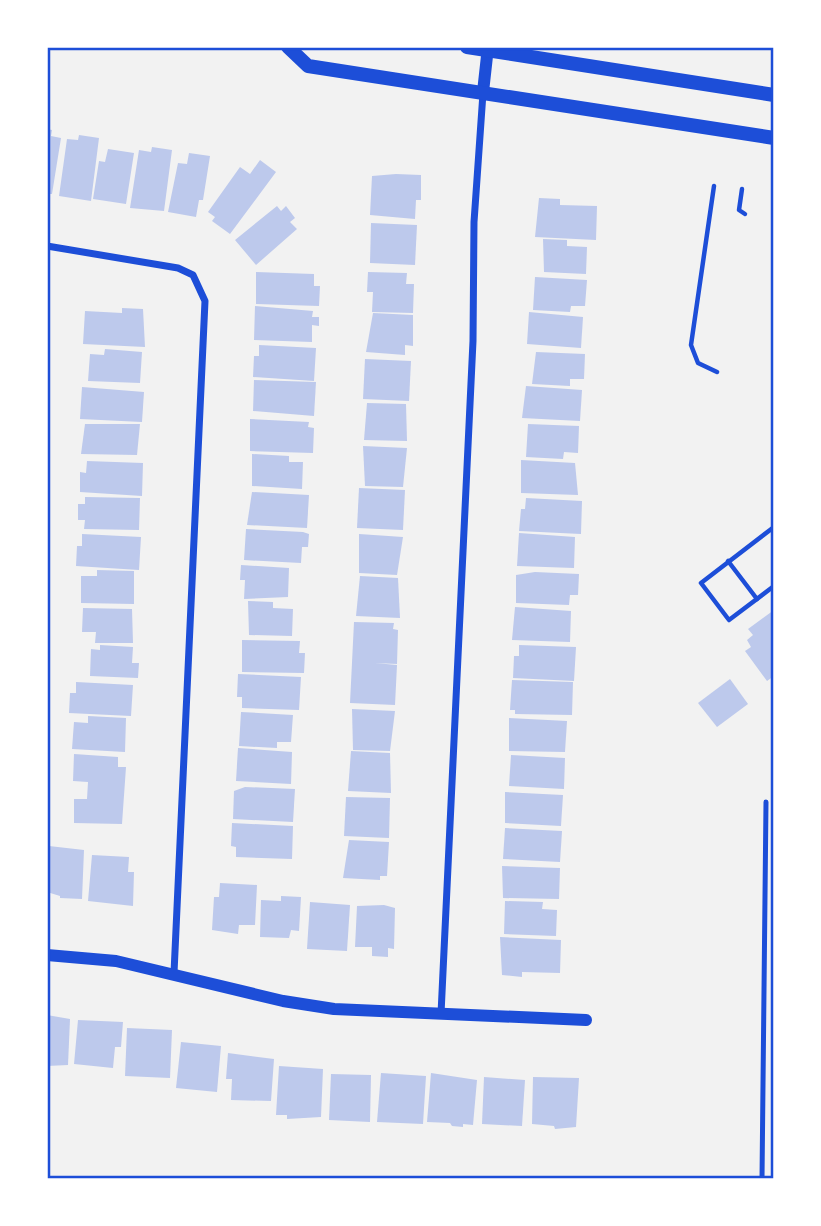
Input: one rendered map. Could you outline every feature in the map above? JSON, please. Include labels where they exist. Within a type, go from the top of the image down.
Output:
[{"type":"main road","points":[[288,47],[308,66],[774,138]]},
{"type":"main road","points":[[467,47],[774,95]]},
{"type":"street","points":[[441,1014],[473,341],[474,222],[488,49]]},
{"type":"street","points":[[47,246],[178,268],[192,275],[205,301],[174,974]]},
{"type":"street","points":[[47,955],[116,961],[284,1001],[334,1009],[586,1020]]},
{"type":"lane","points":[[762,1179],[766,802]]},
{"type":"lane","points":[[765,943],[774,943]]},
{"type":"path","points":[[714,186],[691,345],[698,363],[717,372]]},
{"type":"path","points":[[742,189],[739,210],[745,214]]},
{"type":"path","points":[[774,527],[701,583],[729,620],[774,586]]},
{"type":"path","points":[[729,561],[757,599]]},
{"type":"building","points":[[47,129],[52,130],[51,136],[61,138],[52,194],[47,194]]},
{"type":"building","points":[[79,135],[99,138],[91,201],[59,196],[67,139],[78,140]]},
{"type":"building","points":[[152,147],[172,150],[164,211],[130,208],[139,150],[151,152]]},
{"type":"building","points":[[108,149],[134,153],[126,204],[93,199],[99,161],[105,162]]},
{"type":"building","points":[[189,153],[210,156],[203,200],[199,200],[196,217],[168,212],[178,163],[187,164]]},
{"type":"building","points":[[260,160],[276,172],[230,234],[212,221],[215,217],[208,212],[240,167],[250,174]]},
{"type":"building","points":[[421,175],[421,200],[416,200],[415,219],[370,215],[372,176]]},
{"type":"building","points":[[539,198],[560,199],[560,205],[597,206],[596,240],[535,237]]},
{"type":"building","points":[[277,206],[281,211],[286,206],[295,218],[290,222],[297,229],[256,265],[235,240]]},
{"type":"building","points":[[371,223],[417,225],[415,265],[370,263]]},
{"type":"building","points":[[543,239],[567,240],[567,246],[587,247],[586,274],[544,272]]},
{"type":"building","points":[[256,272],[314,274],[314,286],[320,286],[319,306],[256,304]]},
{"type":"building","points":[[368,272],[407,273],[406,284],[414,284],[413,313],[372,312],[373,292],[367,292]]},
{"type":"building","points":[[535,277],[587,280],[585,306],[571,306],[570,312],[533,310]]},
{"type":"building","points":[[255,306],[313,311],[312,317],[319,317],[319,326],[312,325],[312,342],[254,340]]},
{"type":"building","points":[[122,308],[143,309],[145,347],[83,344],[85,311],[122,313]]},
{"type":"building","points":[[529,312],[583,317],[581,348],[527,344]]},
{"type":"building","points":[[373,313],[413,315],[413,346],[405,345],[405,355],[366,352]]},
{"type":"building","points":[[259,345],[316,348],[314,381],[253,377],[254,356],[259,356]]},
{"type":"building","points":[[105,349],[142,352],[140,383],[88,381],[90,354],[104,355]]},
{"type":"building","points":[[536,352],[585,354],[584,379],[570,379],[570,386],[532,384]]},
{"type":"building","points":[[365,359],[411,361],[409,401],[363,399]]},
{"type":"building","points":[[254,380],[316,382],[314,416],[253,411]]},
{"type":"building","points":[[526,386],[582,390],[580,421],[522,418]]},
{"type":"building","points":[[82,387],[144,392],[142,422],[80,419]]},
{"type":"building","points":[[367,403],[406,404],[407,441],[364,440]]},
{"type":"building","points":[[250,419],[309,422],[308,427],[314,428],[313,453],[250,451]]},
{"type":"building","points":[[85,424],[140,424],[137,455],[81,454]]},
{"type":"building","points":[[528,424],[579,426],[578,453],[564,452],[563,459],[526,457]]},
{"type":"building","points":[[363,446],[407,448],[403,487],[365,486]]},
{"type":"building","points":[[252,454],[289,456],[289,462],[303,462],[302,489],[252,486]]},
{"type":"building","points":[[521,460],[575,463],[578,495],[521,493]]},
{"type":"building","points":[[87,461],[143,463],[142,496],[80,492],[80,472],[86,473]]},
{"type":"building","points":[[359,488],[405,490],[403,530],[357,528]]},
{"type":"building","points":[[252,492],[309,495],[307,528],[247,525]]},
{"type":"building","points":[[85,497],[140,498],[139,530],[84,529],[85,520],[78,520],[78,504],[85,504]]},
{"type":"building","points":[[526,498],[582,501],[581,534],[519,531],[521,509],[525,509]]},
{"type":"building","points":[[246,529],[309,534],[308,547],[302,547],[301,563],[244,560]]},
{"type":"building","points":[[519,533],[575,537],[574,568],[517,566]]},
{"type":"building","points":[[82,534],[141,537],[139,570],[76,566],[77,546],[82,546]]},
{"type":"building","points":[[359,534],[403,537],[397,575],[359,573]]},
{"type":"building","points":[[241,565],[289,568],[288,597],[244,599],[245,580],[240,580]]},
{"type":"building","points":[[97,570],[134,571],[134,604],[81,603],[81,576],[97,576]]},
{"type":"building","points":[[535,572],[579,574],[578,595],[570,595],[569,605],[516,603],[516,575]]},
{"type":"building","points":[[360,576],[398,578],[400,618],[356,616]]},
{"type":"building","points":[[248,601],[273,602],[273,608],[293,609],[292,636],[249,635]]},
{"type":"building","points":[[515,607],[571,611],[570,642],[512,640]]},
{"type":"building","points":[[83,608],[132,609],[133,643],[95,643],[96,632],[82,632]]},
{"type":"building","points":[[774,610],[774,676],[767,681],[745,651],[751,647],[747,640],[753,635],[748,629]]},
{"type":"building","points":[[354,622],[394,623],[393,629],[398,630],[397,664],[375,663],[397,665],[395,705],[350,703]]},
{"type":"building","points":[[242,640],[300,641],[299,653],[305,653],[304,673],[242,672]]},
{"type":"building","points":[[100,645],[133,647],[132,663],[139,663],[138,678],[90,676],[91,649],[100,650]]},
{"type":"building","points":[[519,645],[576,647],[574,681],[513,678],[514,656],[519,656]]},
{"type":"building","points":[[238,674],[301,677],[299,710],[242,708],[242,697],[237,697]]},
{"type":"building","points":[[730,679],[748,704],[717,727],[698,703]]},
{"type":"building","points":[[512,680],[573,682],[572,715],[515,714],[515,710],[510,710]]},
{"type":"building","points":[[76,682],[133,685],[131,716],[69,713],[70,693],[76,693]]},
{"type":"building","points":[[352,709],[395,711],[390,751],[353,750]]},
{"type":"building","points":[[241,712],[293,715],[291,742],[277,742],[277,748],[239,746]]},
{"type":"building","points":[[88,716],[126,718],[125,752],[72,749],[74,722],[88,723]]},
{"type":"building","points":[[509,718],[567,721],[565,752],[509,751]]},
{"type":"building","points":[[238,748],[292,752],[291,784],[236,781]]},
{"type":"building","points":[[351,751],[390,753],[391,793],[348,791]]},
{"type":"building","points":[[74,754],[118,757],[118,767],[126,767],[122,824],[74,823],[74,799],[87,799],[88,782],[73,781]]},
{"type":"building","points":[[511,755],[565,758],[564,789],[509,786]]},
{"type":"building","points":[[245,787],[295,789],[293,822],[233,819],[234,791]]},
{"type":"building","points":[[505,792],[563,795],[561,826],[505,823]]},
{"type":"building","points":[[346,797],[390,798],[389,838],[344,836]]},
{"type":"building","points":[[232,823],[293,826],[292,859],[236,857],[236,847],[231,846]]},
{"type":"building","points":[[505,828],[562,831],[560,862],[503,859]]},
{"type":"building","points":[[349,840],[389,842],[387,876],[380,876],[380,880],[343,878]]},
{"type":"building","points":[[49,846],[84,850],[82,899],[60,898],[47,892]]},
{"type":"building","points":[[92,855],[129,857],[128,872],[134,872],[133,906],[88,901]]},
{"type":"building","points":[[502,866],[560,868],[559,899],[503,898]]},
{"type":"building","points":[[220,883],[257,885],[255,925],[239,925],[238,934],[212,930],[214,897],[219,897]]},
{"type":"building","points":[[281,896],[301,897],[299,931],[291,930],[289,938],[260,937],[261,900],[281,901]]},
{"type":"building","points":[[505,901],[543,902],[542,909],[557,910],[556,936],[504,934]]},
{"type":"building","points":[[310,902],[350,905],[347,951],[307,949]]},
{"type":"building","points":[[384,905],[395,908],[394,949],[388,948],[388,957],[372,956],[372,947],[355,947],[357,906]]},
{"type":"building","points":[[500,937],[561,940],[560,973],[522,972],[522,977],[502,975]]},
{"type":"building","points":[[47,1015],[70,1019],[68,1065],[47,1066]]},
{"type":"building","points":[[78,1020],[123,1022],[121,1047],[115,1047],[113,1068],[74,1064]]},
{"type":"building","points":[[127,1028],[172,1030],[170,1078],[125,1076]]},
{"type":"building","points":[[181,1042],[221,1046],[217,1092],[176,1088]]},
{"type":"building","points":[[228,1053],[274,1059],[271,1101],[231,1100],[232,1079],[226,1079]]},
{"type":"building","points":[[279,1066],[323,1069],[321,1117],[287,1119],[287,1115],[276,1115]]},
{"type":"building","points":[[381,1073],[426,1076],[423,1124],[377,1122]]},
{"type":"building","points":[[431,1073],[477,1080],[473,1125],[463,1124],[463,1127],[452,1126],[450,1123],[427,1122]]},
{"type":"building","points":[[331,1074],[371,1075],[370,1122],[329,1120]]},
{"type":"building","points":[[484,1077],[525,1080],[522,1126],[482,1124]]},
{"type":"building","points":[[533,1077],[579,1078],[576,1127],[555,1129],[554,1126],[532,1124]]}]
